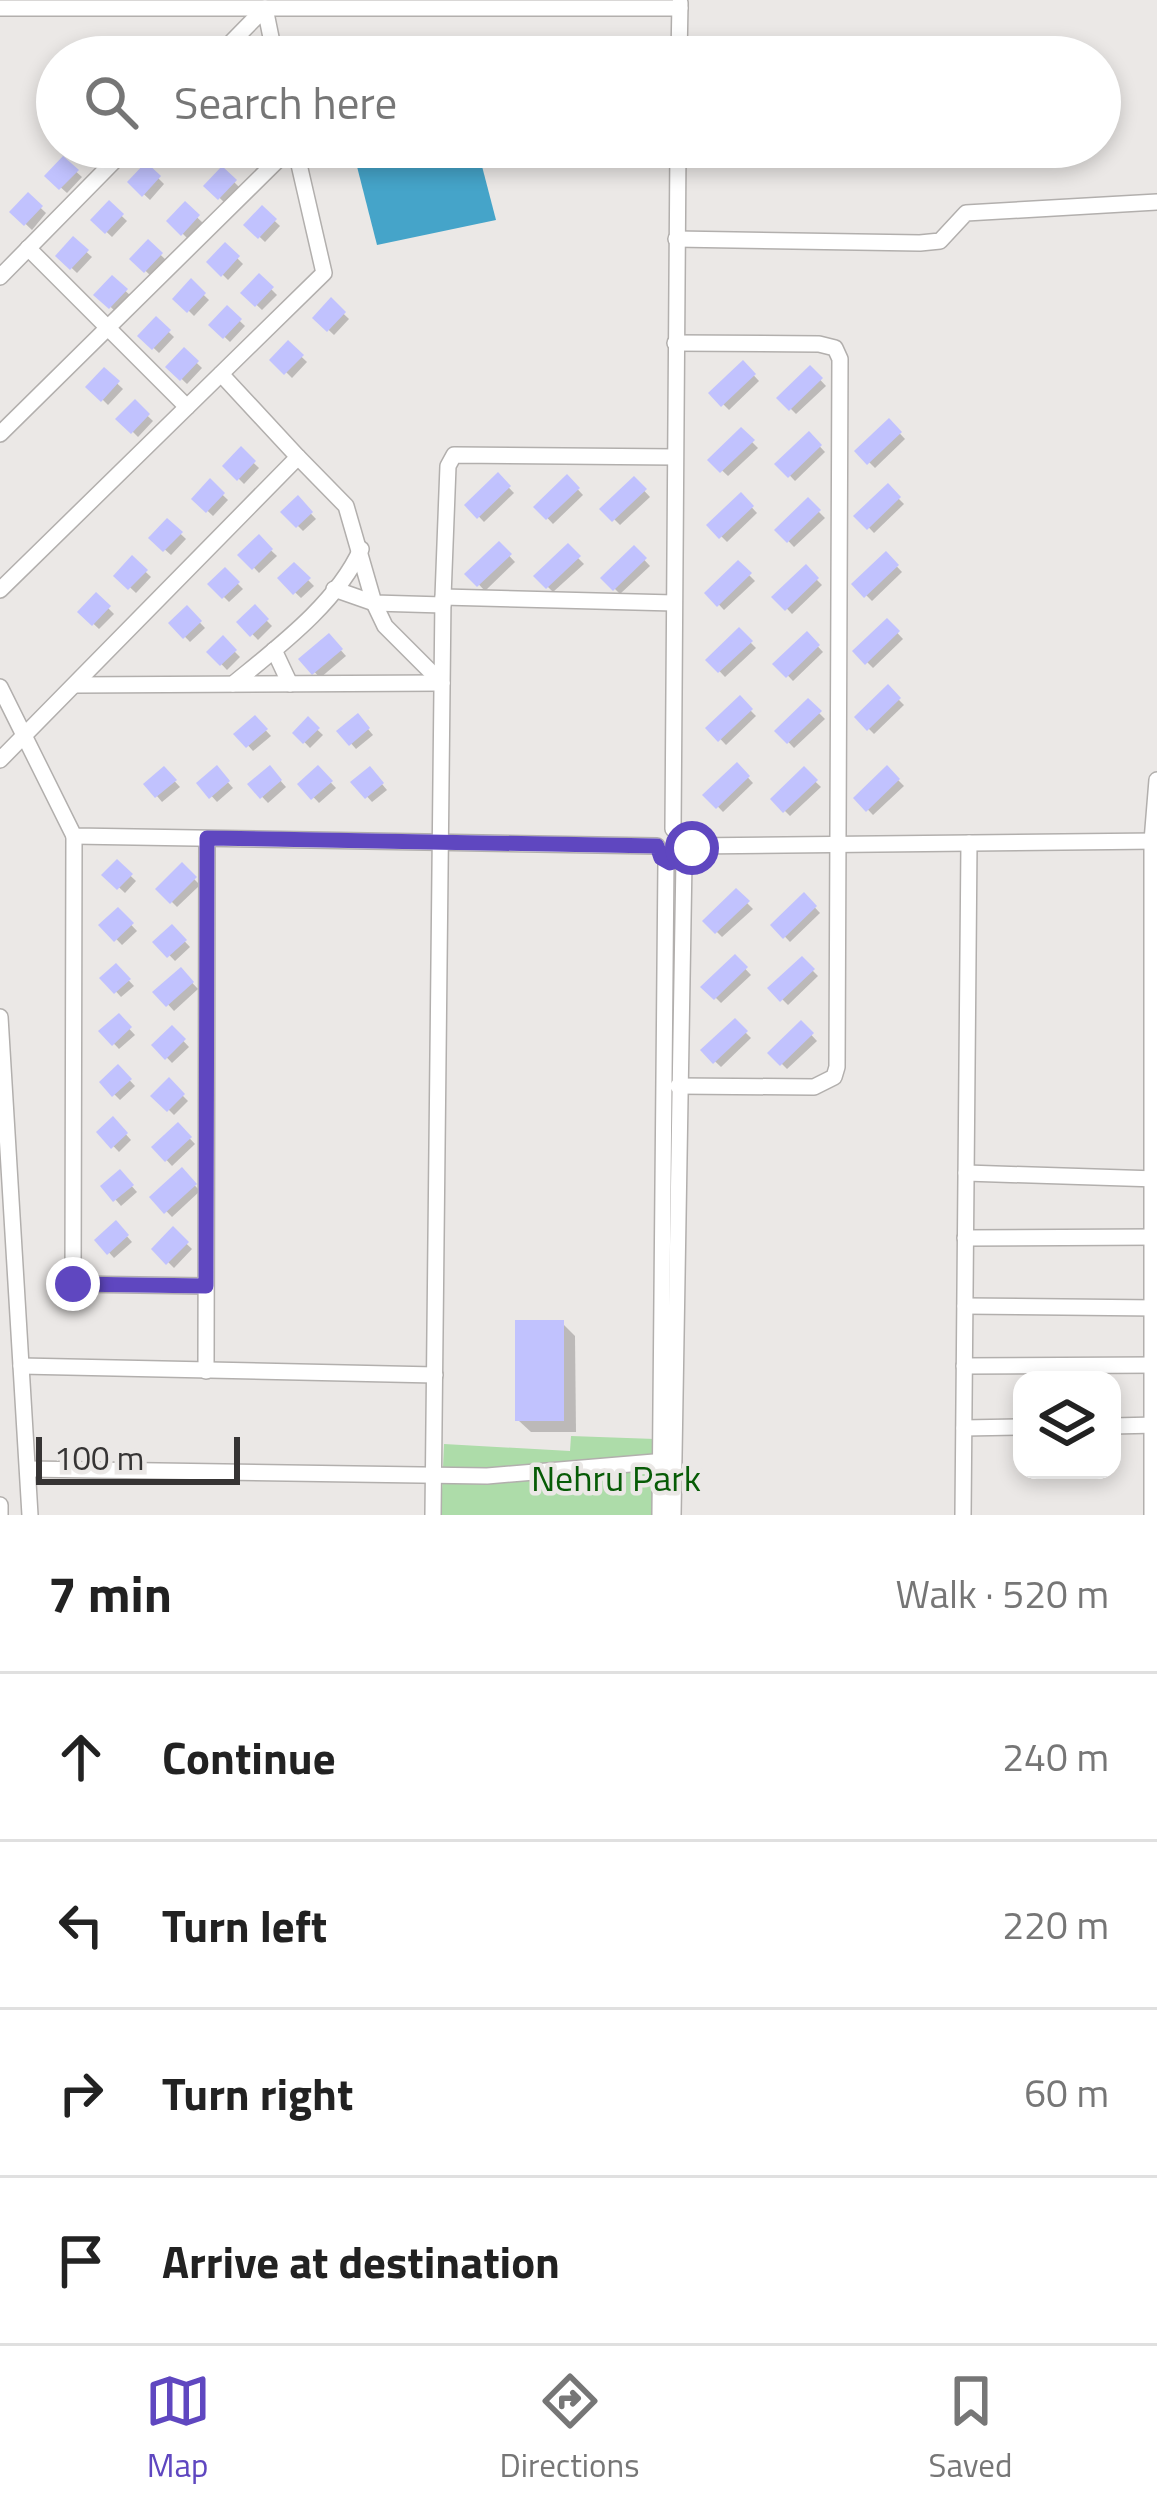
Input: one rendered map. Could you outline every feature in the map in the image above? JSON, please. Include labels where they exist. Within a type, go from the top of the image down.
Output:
[{"type":"street","points":[[0,8],[174,3],[265,8],[680,4],[679,36]]},
{"type":"street","points":[[238,36],[265,8]]},
{"type":"street","points":[[265,8],[271,36]]},
{"type":"street","points":[[0,277],[107,168]]},
{"type":"street","points":[[0,434],[271,168]]},
{"type":"street","points":[[0,590],[324,273],[298,168]]},
{"type":"street","points":[[673,829],[678,168]]},
{"type":"street","points":[[676,239],[920,243],[940,241],[966,213],[1157,202]]},
{"type":"street","points":[[28,248],[187,407]]},
{"type":"street","points":[[675,343],[819,344],[835,348],[839,359],[834,1077],[814,1087],[678,1086]]},
{"type":"street","points":[[220,374],[346,506],[374,603],[386,626],[442,683]]},
{"type":"street","points":[[433,1515],[448,466],[454,455],[675,457]]},
{"type":"street","points":[[0,760],[298,457]]},
{"type":"street","points":[[232,684],[274,650],[334,589],[361,549]]},
{"type":"street","points":[[334,589],[374,603],[674,603]]},
{"type":"street","points":[[274,650],[290,683]]},
{"type":"street","points":[[76,685],[442,683]]},
{"type":"street","points":[[0,687],[74,836],[73,1284],[206,1286]]},
{"type":"street","points":[[1151,1515],[1157,780]]},
{"type":"street","points":[[660,1515],[667,1461],[678,1086],[675,853],[664,832],[673,829],[683,831],[675,853],[667,1461],[673,1515]]},
{"type":"street","points":[[74,836],[441,842],[675,853],[837,844],[1155,841]]},
{"type":"street","points":[[206,1371],[207,838]]},
{"type":"street","points":[[963,1515],[969,843]]},
{"type":"street","points":[[0,1017],[30,1515]]},
{"type":"street","points":[[966,1173],[1154,1179]]},
{"type":"street","points":[[965,1238],[1154,1237]]},
{"type":"street","points":[[965,1306],[1154,1308]]},
{"type":"street","points":[[964,1366],[1154,1365]]},
{"type":"street","points":[[21,1366],[435,1375]]},
{"type":"street","points":[[1121,1426],[1155,1425]]},
{"type":"street","points":[[964,1428],[1013,1427]]},
{"type":"street","points":[[28,1469],[487,1477],[667,1461]]},
{"type":"street","points":[[0,1505],[0,1515]]},
{"type":"green space","name":"Nehru Park","points":[[571,1436],[655,1439],[655,1515],[441,1515],[444,1444],[570,1451]]},
{"type":"water","points":[[357,168],[482,168],[496,220],[377,245]]},
{"type":"building","points":[[52,168],[79,170],[59,190],[44,176]]},
{"type":"building","points":[[140,168],[152,168],[161,176],[142,197],[127,182]]},
{"type":"building","points":[[220,168],[237,180],[218,200],[203,186]]},
{"type":"building","points":[[28,192],[43,206],[24,226],[9,212]]},
{"type":"building","points":[[109,200],[124,214],[105,234],[90,220]]},
{"type":"building","points":[[185,201],[200,215],[181,236],[166,221]]},
{"type":"building","points":[[262,205],[277,219],[258,239],[243,225]]},
{"type":"building","points":[[73,236],[89,250],[70,270],[55,256]]},
{"type":"building","points":[[148,239],[163,253],[144,273],[129,259]]},
{"type":"building","points":[[225,242],[240,256],[221,277],[206,262]]},
{"type":"building","points":[[259,273],[274,287],[255,307],[240,293]]},
{"type":"building","points":[[112,275],[128,289],[109,309],[93,295]]},
{"type":"building","points":[[191,278],[206,293],[187,313],[172,299]]},
{"type":"building","points":[[331,297],[346,312],[327,332],[312,318]]},
{"type":"building","points":[[227,305],[242,319],[223,339],[208,325]]},
{"type":"building","points":[[156,316],[171,330],[152,350],[137,336]]},
{"type":"building","points":[[288,340],[304,355],[284,375],[269,360]]},
{"type":"building","points":[[184,347],[199,361],[180,381],[165,367]]},
{"type":"building","points":[[743,360],[756,374],[721,407],[708,393]]},
{"type":"building","points":[[810,365],[823,378],[789,411],[776,398]]},
{"type":"building","points":[[104,367],[120,381],[101,402],[85,387]]},
{"type":"building","points":[[135,399],[150,414],[131,434],[115,419]]},
{"type":"building","points":[[889,418],[902,432],[867,465],[854,451]]},
{"type":"building","points":[[741,427],[755,440],[720,473],[707,460]]},
{"type":"building","points":[[809,431],[822,445],[788,478],[774,464]]},
{"type":"building","points":[[241,446],[256,461],[237,481],[222,466]]},
{"type":"building","points":[[498,472],[511,486],[477,519],[464,505]]},
{"type":"building","points":[[567,474],[580,488],[546,520],[533,507]]},
{"type":"building","points":[[634,476],[647,489],[612,522],[599,509]]},
{"type":"building","points":[[210,478],[225,493],[206,513],[191,499]]},
{"type":"building","points":[[888,483],[901,497],[867,530],[853,516]]},
{"type":"building","points":[[741,492],[754,506],[719,539],[706,525]]},
{"type":"building","points":[[298,495],[313,512],[296,528],[280,512]]},
{"type":"building","points":[[808,497],[821,510],[787,543],[774,530]]},
{"type":"building","points":[[167,518],[183,532],[163,552],[148,538]]},
{"type":"building","points":[[259,534],[273,549],[252,570],[237,555]]},
{"type":"building","points":[[499,541],[512,554],[477,587],[464,574]]},
{"type":"building","points":[[568,543],[581,556],[546,589],[533,576]]},
{"type":"building","points":[[634,545],[647,558],[613,591],[600,578]]},
{"type":"building","points":[[886,551],[899,565],[864,598],[851,584]]},
{"type":"building","points":[[132,555],[148,570],[128,590],[113,576]]},
{"type":"building","points":[[738,560],[752,573],[717,607],[704,593]]},
{"type":"building","points":[[294,562],[311,578],[293,595],[277,578]]},
{"type":"building","points":[[806,564],[819,578],[785,611],[771,597]]},
{"type":"building","points":[[225,567],[240,582],[222,599],[207,584]]},
{"type":"building","points":[[96,592],[111,606],[92,626],[77,612]]},
{"type":"building","points":[[255,604],[269,619],[250,637],[236,622]]},
{"type":"building","points":[[187,605],[202,621],[183,639],[168,623]]},
{"type":"building","points":[[887,618],[900,631],[865,665],[852,651]]},
{"type":"building","points":[[739,627],[753,641],[718,673],[705,660]]},
{"type":"building","points":[[807,631],[820,645],[786,678],[772,664]]},
{"type":"building","points":[[329,633],[343,649],[312,675],[298,659]]},
{"type":"building","points":[[223,635],[237,650],[220,666],[206,652]]},
{"type":"building","points":[[888,684],[901,698],[867,731],[854,717]]},
{"type":"building","points":[[740,695],[753,709],[718,742],[705,728]]},
{"type":"building","points":[[808,698],[822,711],[787,744],[774,731]]},
{"type":"building","points":[[358,713],[370,728],[349,746],[336,731]]},
{"type":"building","points":[[255,715],[268,729],[246,748],[233,734]]},
{"type":"building","points":[[308,716],[320,728],[303,744],[292,733]]},
{"type":"building","points":[[737,762],[750,776],[716,809],[702,795]]},
{"type":"building","points":[[217,765],[230,781],[209,799],[196,783]]},
{"type":"building","points":[[270,765],[282,780],[260,799],[247,784]]},
{"type":"building","points":[[318,765],[333,781],[311,800],[297,784]]},
{"type":"building","points":[[887,765],[900,779],[866,812],[853,798]]},
{"type":"building","points":[[164,766],[177,780],[155,798],[143,784]]},
{"type":"building","points":[[370,766],[384,783],[365,799],[350,782]]},
{"type":"building","points":[[804,766],[818,780],[783,813],[770,799]]},
{"type":"building","points":[[117,859],[133,874],[117,890],[101,875]]},
{"type":"building","points":[[182,862],[197,877],[170,904],[155,889]]},
{"type":"building","points":[[736,888],[750,901],[715,934],[702,921]]},
{"type":"building","points":[[804,892],[817,906],[783,939],[770,925]]},
{"type":"building","points":[[118,907],[134,923],[114,942],[98,925]]},
{"type":"building","points":[[172,924],[187,940],[167,958],[152,942]]},
{"type":"building","points":[[735,954],[748,967],[714,1000],[700,987]]},
{"type":"building","points":[[802,956],[815,969],[780,1002],[767,988]]},
{"type":"building","points":[[116,963],[131,979],[114,994],[99,978]]},
{"type":"building","points":[[181,967],[194,982],[166,1007],[152,992]]},
{"type":"building","points":[[119,1013],[132,1027],[112,1046],[98,1031]]},
{"type":"building","points":[[735,1018],[748,1031],[713,1064],[700,1050]]},
{"type":"building","points":[[801,1020],[814,1033],[780,1066],[767,1053]]},
{"type":"building","points":[[172,1025],[186,1039],[165,1060],[151,1045]]},
{"type":"building","points":[[118,1064],[132,1079],[112,1097],[99,1082]]},
{"type":"building","points":[[169,1077],[185,1094],[167,1112],[150,1096]]},
{"type":"building","points":[[113,1116],[128,1133],[111,1149],[96,1132]]},
{"type":"building","points":[[178,1122],[192,1137],[165,1162],[151,1147]]},
{"type":"building","points":[[182,1167],[197,1184],[164,1214],[149,1197]]},
{"type":"building","points":[[120,1169],[134,1185],[113,1202],[100,1186]]},
{"type":"building","points":[[116,1220],[129,1235],[107,1255],[94,1240]]},
{"type":"building","points":[[173,1226],[189,1242],[166,1265],[151,1249]]},
{"type":"building","points":[[515,1320],[564,1320],[564,1421],[515,1421]]},
{"type":"route","points":[[73,1284],[206,1286],[207,838],[657,846],[661,858],[670,863],[680,863],[692,848]]}]
